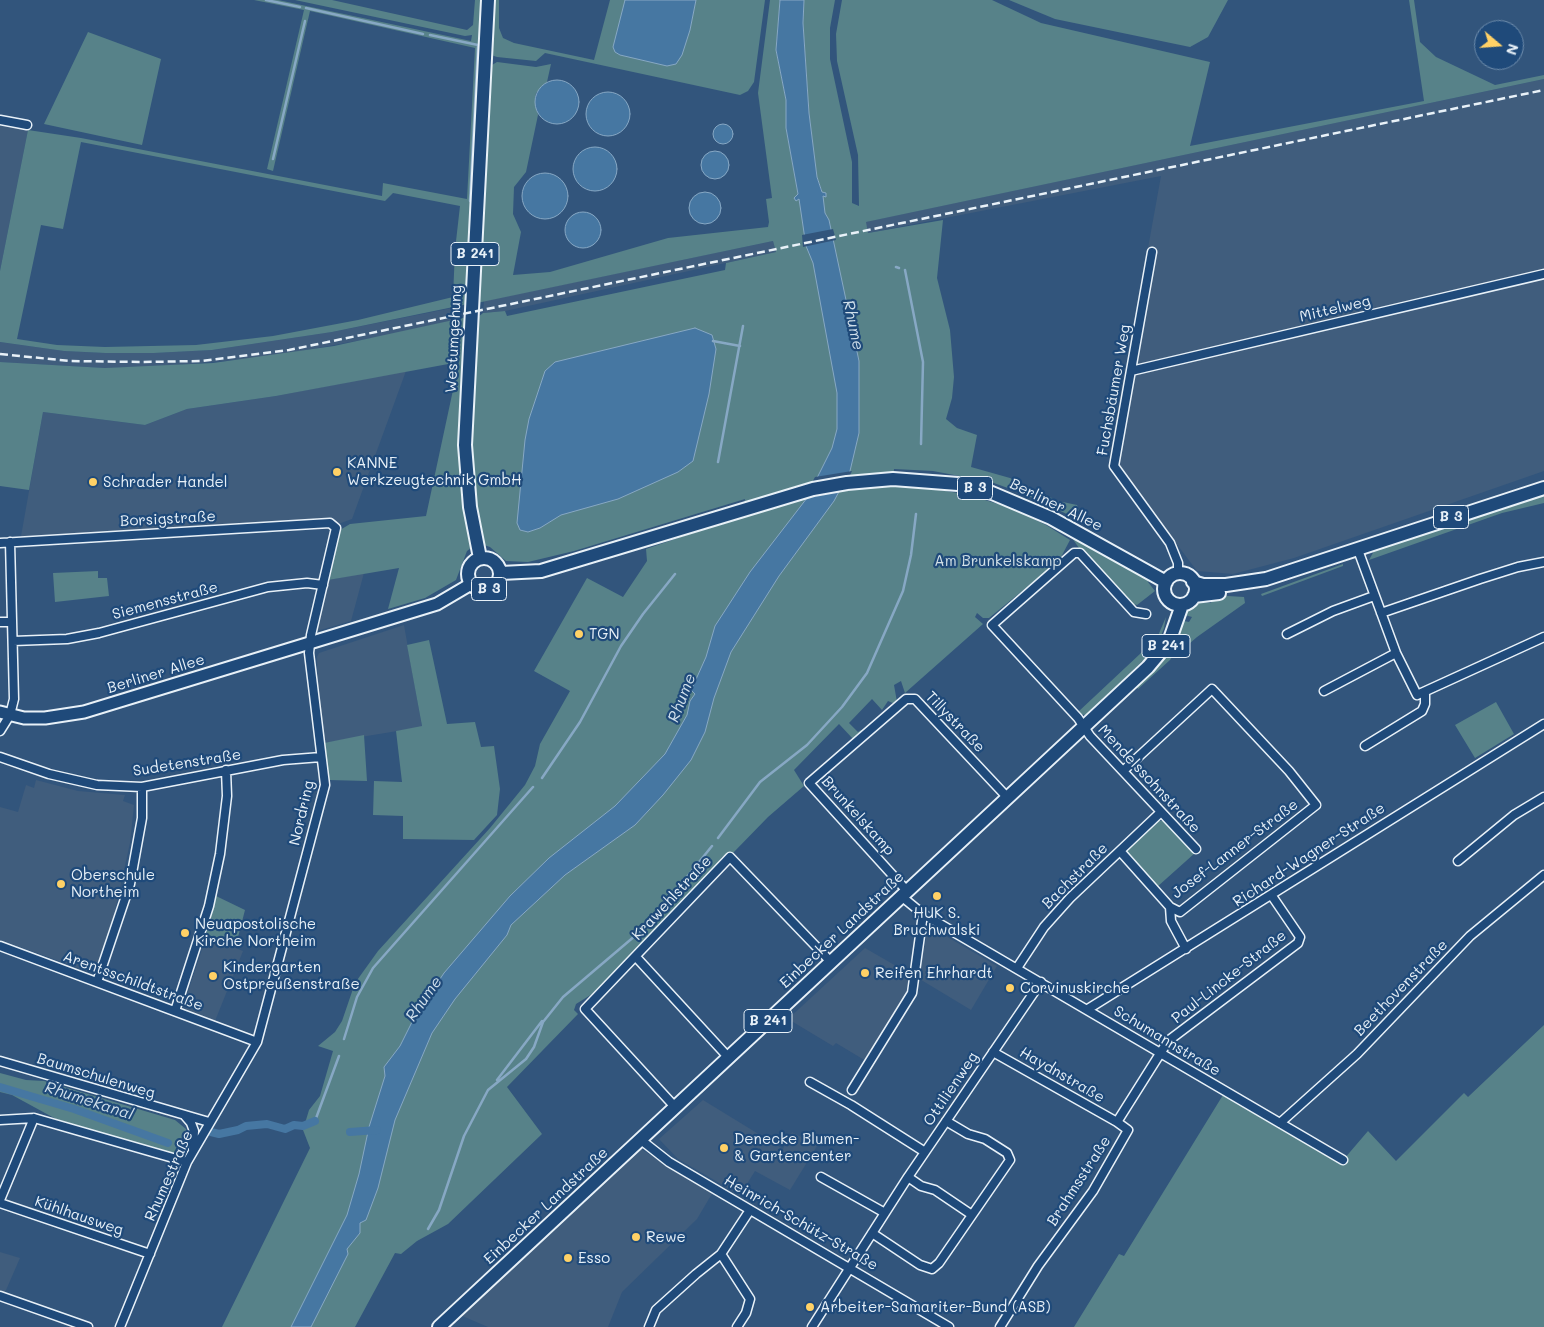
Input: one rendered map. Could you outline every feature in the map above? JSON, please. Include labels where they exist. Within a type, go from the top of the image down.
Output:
[{"type":"main road","name":"Westumgehung","points":[[480,558],[466,479],[466,410],[488,0]]},
{"type":"main road","name":"Berliner Allee","points":[[501,574],[541,570],[813,489],[847,483],[893,479],[958,484],[992,492],[1051,518],[1166,582]]},
{"type":"main road","name":"B 3","points":[[1193,582],[1203,585],[1251,583],[1303,568],[1341,553],[1358,550],[1488,504],[1544,488]]},
{"type":"main road","name":"B 3","points":[[1194,596],[1268,587],[1343,561],[1358,550]]},
{"type":"main road","name":"B 3","points":[[480,558],[493,560],[499,567],[501,574],[498,583],[490,589],[480,589],[472,584],[468,575],[470,566],[480,558]]},
{"type":"main road","points":[[1173,575],[1187,576],[1193,582],[1194,596],[1189,602],[1182,605],[1169,601],[1164,592],[1166,582],[1173,575]]},
{"type":"main road","name":"B 3","points":[[309,644],[437,604],[472,584]]},
{"type":"main road","name":"Einbecker Landstraße","points":[[1135,678],[1162,643],[1170,614],[1169,601]]},
{"type":"main road","name":"Einbecker Landstraße","points":[[439,1327],[676,1108],[1164,650],[1182,605]]},
{"type":"main road","name":"Berliner Allee","points":[[5,713],[45,718],[84,712],[309,644]]},
{"type":"street","points":[[0,120],[27,125]]},
{"type":"street","name":"Fuchsbäumer Weg","points":[[1152,252],[1114,466],[1170,543],[1178,563],[1178,574]]},
{"type":"street","name":"Mittelweg","points":[[1132,371],[1544,274]]},
{"type":"street","name":"Borsigstraße","points":[[0,543],[330,523],[336,528]]},
{"type":"street","name":"Nordring","points":[[257,1042],[325,784],[310,676],[309,644],[336,528]]},
{"type":"street","points":[[0,731],[5,713],[14,699],[10,542]]},
{"type":"street","points":[[1358,550],[1396,653],[1418,695],[1544,637]]},
{"type":"street","name":"Mendelssohnstraße","points":[[1146,614],[1134,612],[1080,553],[1074,553],[992,625],[1090,736],[1196,849]]},
{"type":"street","points":[[1381,614],[1518,567],[1544,562]]},
{"type":"street","name":"Siemensstraße","points":[[13,641],[67,639],[99,633],[268,587],[307,584],[323,585]]},
{"type":"street","points":[[1287,634],[1333,611],[1374,596]]},
{"type":"street","points":[[0,622],[12,622]]},
{"type":"street","points":[[1324,691],[1396,653]]},
{"type":"street","name":"Josef-Lanner-Straße","points":[[1123,771],[1212,689],[1289,771],[1316,805],[1180,912],[1170,907]]},
{"type":"street","points":[[1366,746],[1422,711],[1425,704],[1425,693]]},
{"type":"street","name":"Tillystraße","points":[[809,782],[906,699],[915,698],[1007,797]]},
{"type":"street","name":"Richard-Wagner-Straße","points":[[1088,1009],[1272,896],[1387,820],[1544,724]]},
{"type":"street","name":"Sudetenstraße","points":[[0,757],[49,774],[97,785],[142,787],[226,770],[321,757]]},
{"type":"street","points":[[176,1011],[209,906],[217,870],[227,796],[226,770]]},
{"type":"street","name":"Brunkelskamp","points":[[809,782],[904,894]]},
{"type":"street","points":[[97,982],[130,884],[142,818],[142,787]]},
{"type":"street","points":[[1458,861],[1514,815],[1544,797]]},
{"type":"street","name":"Bachstraße","points":[[1017,968],[1044,927],[1070,898],[1161,812]]},
{"type":"street","points":[[1120,851],[1170,907],[1172,921],[1186,949]]},
{"type":"street","name":"Krawehlstraße","points":[[636,956],[730,857],[831,962]]},
{"type":"street","name":"Beethovenstraße","points":[[1280,1123],[1357,1054],[1470,936],[1544,875]]},
{"type":"street","name":"Schumannstraße","points":[[904,894],[923,914],[1343,1160]]},
{"type":"street","name":"Paul-Lincke-Straße","points":[[1160,1053],[1176,1035],[1298,943],[1300,937],[1272,896]]},
{"type":"street","points":[[852,1090],[912,993],[923,914]]},
{"type":"street","name":"Arentsschildtstraße","points":[[0,946],[257,1042]]},
{"type":"street","points":[[676,1108],[585,1009],[636,956],[729,1058]]},
{"type":"street","name":"Ottilienweg","points":[[812,1327],[908,1177],[1041,982]]},
{"type":"street","name":"Rhumestraße","points":[[120,1327],[187,1162],[257,1042]]},
{"type":"street","name":"Haydnstraße","points":[[993,1052],[1117,1122]]},
{"type":"street","name":"Brahmsstraße","points":[[1000,1327],[1038,1266],[1093,1191],[1128,1130],[1117,1122],[1160,1053]]},
{"type":"street","name":"Baumschulenweg","points":[[0,1061],[209,1122]]},
{"type":"street","points":[[810,1082],[851,1105],[925,1152]]},
{"type":"street","points":[[185,1116],[191,1123],[194,1131],[192,1153]]},
{"type":"street","points":[[0,1120],[34,1118],[187,1162]]},
{"type":"street","points":[[0,1202],[34,1118]]},
{"type":"street","points":[[872,1233],[920,1265],[932,1269],[939,1263],[1010,1160],[1007,1153],[985,1139],[968,1134],[946,1121]]},
{"type":"street","name":"Heinrich-Schütz-Straße","points":[[641,1140],[668,1162],[949,1327]]},
{"type":"street","points":[[821,1177],[885,1213]]},
{"type":"street","points":[[908,1177],[921,1186],[936,1190],[972,1215]]},
{"type":"street","name":"Kühlhausweg","points":[[0,1202],[150,1254]]},
{"type":"street","points":[[649,1327],[656,1310],[721,1254],[750,1210]]},
{"type":"street","points":[[721,1254],[750,1300],[746,1313],[737,1327]]},
{"type":"street","points":[[0,1296],[88,1327]]},
{"type":"shaded area","points":[[625,0],[696,0],[690,30],[682,55],[676,64],[667,66],[620,55],[615,52],[613,47]]},
{"type":"shaded area","points":[[780,0],[804,0],[803,23],[809,113],[817,177],[822,192],[826,193],[826,197],[823,196],[825,213],[829,220],[859,361],[859,433],[850,471],[834,501],[779,576],[731,652],[714,698],[705,732],[691,760],[663,795],[635,825],[565,875],[511,925],[507,935],[455,999],[432,1033],[395,1120],[378,1188],[366,1220],[360,1223],[360,1233],[347,1249],[348,1254],[311,1327],[291,1327],[347,1215],[359,1174],[369,1127],[385,1076],[384,1067],[400,1046],[415,1016],[444,973],[510,896],[549,858],[615,806],[665,754],[687,715],[690,701],[695,694],[691,690],[706,657],[715,626],[750,572],[807,498],[832,448],[837,429],[837,393],[813,263],[806,246],[799,199],[796,201],[794,198],[798,194],[786,128],[786,100],[776,50]]},
{"type":"shaded area","points":[[1544,79],[1544,471],[1294,558],[1233,574],[1197,571],[1130,482],[1109,464],[1161,176],[868,233],[865,222]]},
{"type":"shaded area","points":[[553,80],[561,80],[573,86],[579,102],[573,118],[561,124],[553,124],[541,118],[535,106],[535,98],[541,86]]},
{"type":"shaded area","points":[[608,92],[620,96],[626,102],[630,114],[626,126],[620,132],[608,136],[596,132],[590,126],[586,114],[590,102],[596,96]]},
{"type":"shaded area","points":[[0,124],[28,130],[0,271]]},
{"type":"shaded area","points":[[723,124],[730,127],[733,134],[730,141],[723,144],[716,141],[713,134],[716,127]]},
{"type":"shaded area","points":[[595,147],[607,151],[613,157],[617,169],[613,181],[607,187],[595,191],[583,187],[577,181],[573,169],[577,157],[583,151]]},
{"type":"shaded area","points":[[715,151],[725,155],[729,165],[725,175],[715,179],[705,175],[701,165],[705,155]]},
{"type":"shaded area","points":[[541,173],[549,173],[558,177],[564,183],[568,196],[564,209],[558,215],[549,219],[541,219],[532,215],[526,209],[522,200],[522,192],[526,183],[532,177]]},
{"type":"shaded area","points":[[705,192],[716,197],[721,208],[716,219],[705,224],[694,219],[689,208],[694,197]]},
{"type":"shaded area","points":[[583,212],[590,213],[596,217],[600,223],[600,237],[596,243],[590,247],[583,248],[576,247],[570,243],[566,237],[565,230],[566,223],[570,217],[576,213]]},
{"type":"shaded area","points":[[773,241],[776,252],[505,311],[483,313],[484,301]]},
{"type":"shaded area","points":[[457,307],[454,320],[389,335],[269,357],[154,367],[105,368],[0,362],[0,342],[64,351],[105,353],[212,350],[332,332]]},
{"type":"shaded area","points":[[695,328],[712,335],[716,349],[709,394],[693,461],[678,472],[618,499],[561,515],[540,528],[528,532],[520,530],[517,523],[525,440],[529,419],[545,371],[555,362]]},
{"type":"shaded area","points":[[406,371],[352,519],[341,523],[20,542],[43,412],[145,425],[187,409],[276,396]]},
{"type":"shaded area","points":[[364,573],[351,621],[317,631],[328,580]]},
{"type":"shaded area","points":[[404,625],[422,727],[324,743],[318,706],[317,657],[319,653]]},
{"type":"shaded area","name":"Oberschule Northeim","points":[[36,780],[78,791],[125,795],[123,801],[134,805],[130,843],[111,928],[96,969],[90,972],[0,940],[0,807],[18,812],[26,785],[34,788]]},
{"type":"shaded area","points":[[932,928],[997,966],[971,1010],[918,978],[928,929]]},
{"type":"shaded area","name":"Kindergarten Ostpreußenstraße","points":[[206,937],[243,951],[215,1021],[187,1010],[184,1004]]},
{"type":"shaded area","points":[[865,948],[910,974],[904,1001],[866,1061],[836,1043],[833,1046],[788,1019]]},
{"type":"shaded area","name":"Denecke Blumen- & Gartencenter","points":[[703,1100],[783,1149],[792,1132],[817,1146],[790,1190],[755,1171],[740,1195],[678,1159],[659,1139]]},
{"type":"shaded area","points":[[634,1145],[713,1192],[697,1219],[622,1292],[608,1327],[488,1327],[453,1312]]},
{"type":"shaded area","points":[[0,1252],[20,1258],[3,1297],[0,1296]]},
{"type":"green space","points":[[254,0],[278,0],[471,41],[472,35],[465,36],[295,0],[332,0],[467,30],[473,25],[475,0],[484,0],[468,304],[332,332],[212,350],[105,353],[64,351],[0,342],[0,271],[28,130],[81,138],[382,196],[383,183],[467,199],[475,48],[310,11],[273,171],[267,169],[304,10]],"holes":[[[81,142],[385,201],[393,193],[460,206],[455,250],[453,297],[358,320],[273,336],[196,345],[105,347],[57,345],[17,339],[41,225],[63,229]]]},
{"type":"green space","points":[[492,0],[499,0],[499,28],[503,38],[514,43],[594,60],[610,0],[765,0],[754,82],[748,91],[740,95],[545,53],[536,61],[497,57],[491,55]]},
{"type":"green space","name":"Am Brunkelskamp","points":[[770,0],[780,0],[776,50],[786,100],[786,128],[798,194],[822,191],[817,177],[809,113],[803,23],[804,0],[835,0],[830,28],[830,59],[852,162],[852,203],[859,206],[858,155],[837,61],[836,34],[842,0],[992,0],[1041,23],[1210,62],[1190,146],[1424,101],[1409,0],[1414,0],[1420,42],[1436,57],[1495,85],[1544,75],[1544,79],[866,222],[868,233],[943,220],[937,278],[950,330],[954,377],[952,398],[946,419],[957,428],[977,435],[971,467],[1010,478],[1058,501],[1077,505],[1079,510],[1076,515],[1071,516],[1022,493],[991,482],[933,471],[894,469],[893,486],[929,488],[969,495],[1014,509],[1070,540],[1059,561],[989,618],[983,618],[977,613],[975,617],[983,624],[905,693],[901,681],[894,685],[897,702],[895,704],[888,701],[882,710],[872,699],[849,723],[858,732],[861,730],[863,732],[854,740],[839,724],[794,770],[804,786],[768,817],[733,853],[722,857],[709,875],[597,991],[576,1004],[574,1010],[578,1014],[507,1087],[542,1134],[448,1224],[417,1241],[401,1254],[395,1253],[355,1327],[222,1327],[310,1148],[303,1130],[309,1110],[320,1096],[333,1051],[318,1046],[335,1032],[342,1021],[355,983],[378,951],[490,828],[525,785],[535,766],[540,744],[570,691],[534,671],[587,578],[623,597],[647,561],[646,549],[742,516],[745,499],[574,551],[528,562],[506,561],[490,547],[484,545],[476,511],[470,430],[478,317],[483,313],[505,311],[507,316],[725,270],[726,263],[776,252],[773,241],[477,303],[492,65],[497,62],[536,67],[551,64],[547,82],[536,93],[535,100],[538,115],[526,172],[514,187],[513,214],[521,232],[513,275],[550,272],[668,238],[768,227],[766,199],[772,198],[758,93]]},
{"type":"green space","points":[[1009,0],[1228,0],[1208,37],[1190,47],[1055,19]]},
{"type":"green space","points":[[88,32],[161,59],[142,145],[44,124]]},
{"type":"green space","points":[[467,317],[460,463],[471,548],[467,551],[456,580],[425,598],[388,609],[399,568],[328,580],[340,530],[350,524],[426,516],[459,362],[276,396],[187,409],[145,425],[43,412],[29,490],[0,486],[0,362],[105,368],[213,363],[334,346]]},
{"type":"green space","points":[[1544,496],[1544,503],[1502,513],[1369,560],[1374,551],[1522,500]]},
{"type":"green space","points":[[1070,535],[1149,579],[1148,582],[1155,591],[1137,605],[1130,603],[1081,551]]},
{"type":"green space","points":[[1343,564],[1343,566],[1262,596],[1261,594]]},
{"type":"green space","points":[[98,571],[98,578],[107,578],[109,596],[55,602],[53,573]]},
{"type":"green space","points":[[1212,595],[1244,597],[1245,603],[1197,637],[1181,651],[1177,650],[1170,660],[1138,689],[1137,687],[1148,673],[1179,620],[1189,622],[1192,617],[1181,614],[1183,611],[1205,596],[1204,602],[1211,603]]},
{"type":"green space","points":[[1166,617],[1159,641],[1149,655],[1086,715],[1079,714],[1078,712],[1157,638]]},
{"type":"green space","points":[[429,640],[447,724],[475,722],[481,747],[494,746],[500,789],[497,815],[474,840],[403,839],[403,816],[373,815],[374,781],[402,782],[396,731],[422,726],[407,645]]},
{"type":"green space","points":[[1496,702],[1514,734],[1475,758],[1455,725]]},
{"type":"green space","points":[[364,735],[367,781],[329,780],[324,743]]},
{"type":"green space","points":[[1155,821],[1164,821],[1195,853],[1157,887],[1127,855],[1127,847]]},
{"type":"green space","points":[[216,896],[245,910],[236,945],[206,934]]},
{"type":"green space","points":[[1544,1025],[1544,1327],[1074,1327],[1119,1254],[1124,1256],[1223,1095],[1297,1138],[1344,1159],[1368,1131],[1396,1161],[1464,1093],[1468,1097]]},
{"type":"green space","points":[[0,1073],[26,1080],[44,1081],[175,1120],[186,1129],[187,1141],[184,1151],[181,1154],[173,1155],[56,1119],[12,1095],[0,1092]]},
{"type":"pier","points":[[833,229],[836,240],[803,247],[802,235]]},
{"type":"pier","points":[[852,471],[843,491],[803,499],[815,477]]},
{"type":"waterway","points":[[266,0],[300,7]]},
{"type":"waterway","points":[[306,8],[423,34]]},
{"type":"waterway","points":[[273,159],[305,21]]},
{"type":"waterway","points":[[430,35],[478,45],[470,201]]},
{"type":"waterway","points":[[905,270],[923,362],[921,444]]},
{"type":"waterway","points":[[718,462],[743,326]]},
{"type":"waterway","points":[[713,341],[740,346]]},
{"type":"waterway","points":[[718,838],[760,782],[807,745],[842,707],[867,673],[903,591],[911,555],[916,514]]},
{"type":"waterway","points":[[542,778],[580,722],[621,646],[643,614],[675,574]]},
{"type":"waterway","points":[[344,1039],[357,997],[373,968],[533,787]]},
{"type":"waterway","points":[[428,1229],[439,1210],[464,1136],[488,1090],[526,1059],[534,1047],[543,1022],[563,997],[649,924],[712,846]]},
{"type":"waterway","points":[[497,1080],[542,1021]]},
{"type":"waterway","points":[[315,1121],[339,1056]]},
{"type":"waterway","name":"Rhumekanal","points":[[0,1087],[74,1109],[168,1143]]},
{"type":"waterway","name":"Rhumekanal","points":[[211,1132],[219,1134],[238,1130],[246,1126],[267,1124],[285,1129],[294,1125],[303,1126],[315,1121]]},
{"type":"waterway","name":"Rhumekanal","points":[[350,1132],[377,1130]]},
{"type":"railway","points":[[0,354],[70,361],[142,362],[201,361],[289,350],[1544,90]]},
{"type":"place","name":"KANNE Werkzeugtechnik GmbH","points":[[337,472]]},
{"type":"place","name":"Schrader Handel","points":[[93,482]]},
{"type":"place","name":"TGN","points":[[579,634]]},
{"type":"place","name":"Oberschule Northeim","points":[[61,884]]},
{"type":"place","name":"HUK S. Bruchwalski","points":[[937,896]]},
{"type":"place","name":"Neuapostolische Kirche Northeim","points":[[185,933]]},
{"type":"place","name":"Reifen Ehrhardt","points":[[865,973]]},
{"type":"place","name":"Kindergarten Ostpreußenstraße","points":[[213,976]]},
{"type":"place","name":"Corvinuskirche","points":[[1010,988]]},
{"type":"place","name":"Denecke Blumen- & Gartencenter","points":[[724,1148]]},
{"type":"place","name":"Rewe","points":[[636,1237]]},
{"type":"place","name":"Esso","points":[[568,1258]]},
{"type":"place","name":"Arbeiter-Samariter-Bund (ASB)","points":[[810,1307]]},
{"type":"water label","name":"Rhume","points":[[853,325]]},
{"type":"water label","name":"Rhume","points":[[682,698]]},
{"type":"water label","name":"Rhume","points":[[424,999]]}]
